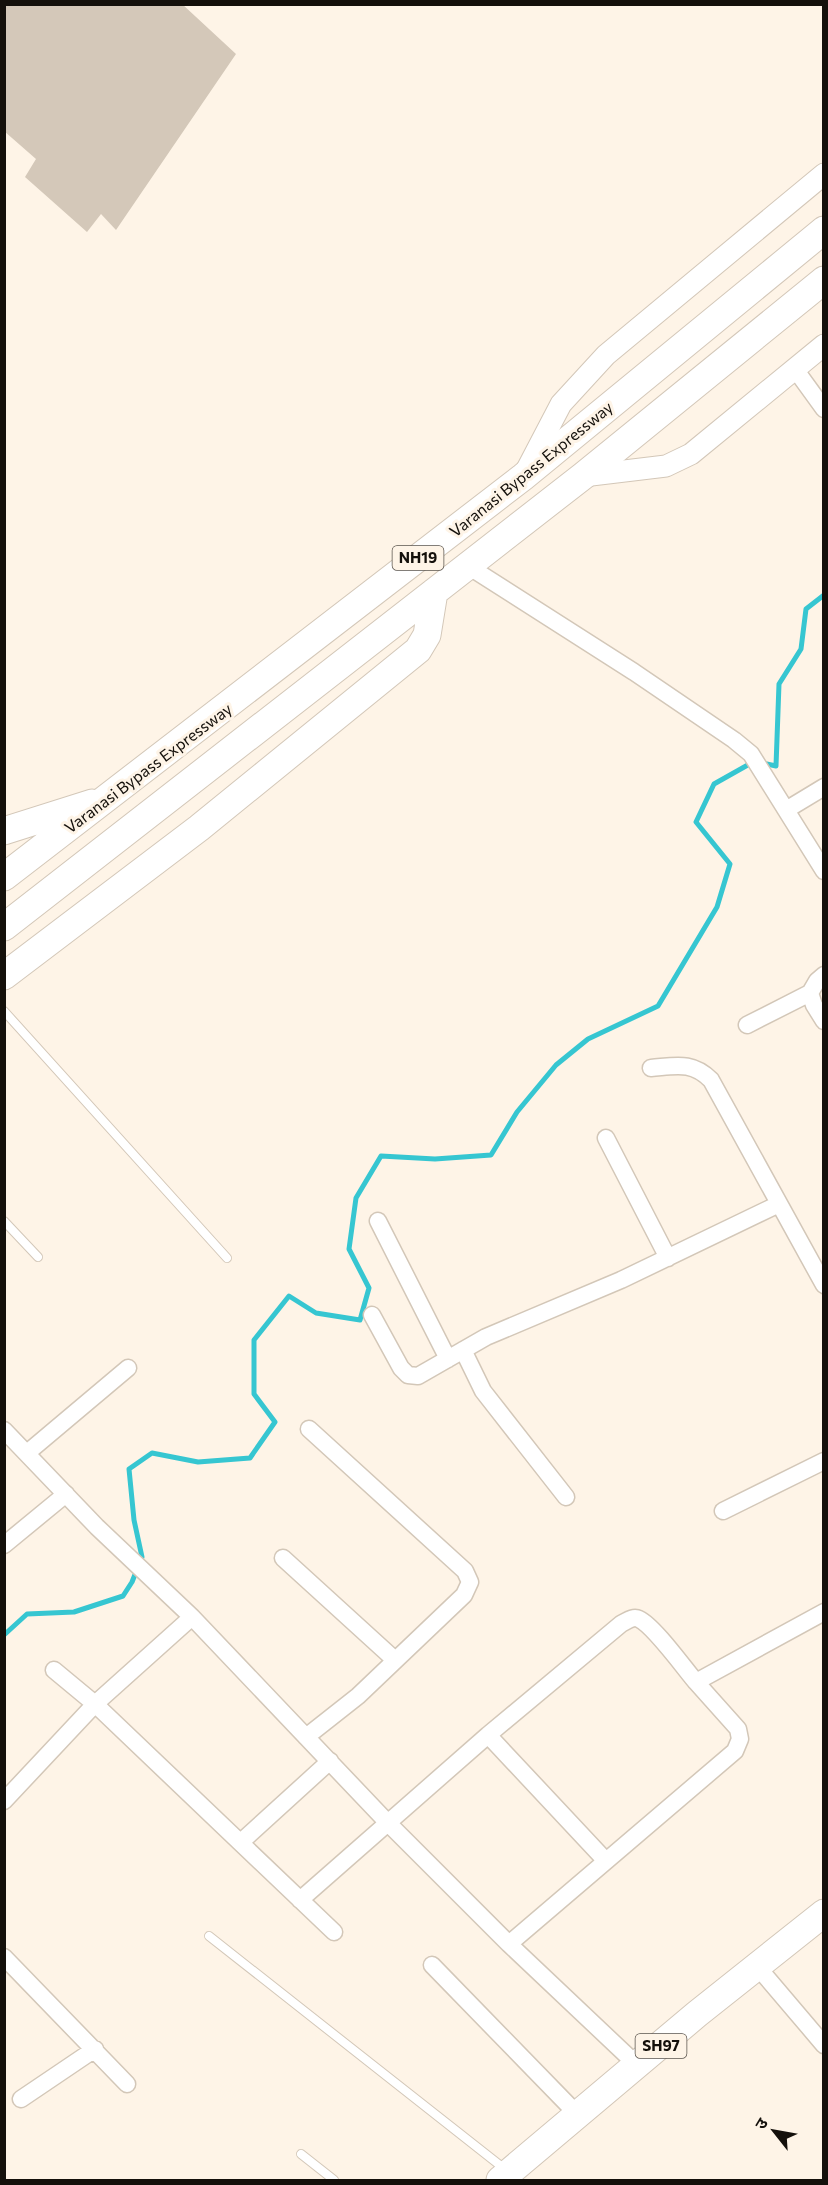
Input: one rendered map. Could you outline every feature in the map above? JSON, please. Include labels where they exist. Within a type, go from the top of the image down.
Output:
[{"type":"main road","name":"Varanasi Bypass Expressway","points":[[4,877],[523,477],[824,230]]},
{"type":"main road","name":"NH19","points":[[4,927],[583,476],[824,280]]},
{"type":"main road","points":[[4,976],[199,828],[418,650],[427,635],[434,592]]},
{"type":"main road","points":[[4,831],[109,797]]},
{"type":"main road","name":"SH97","points":[[505,2177],[756,1965],[824,1913]]},
{"type":"street","points":[[523,477],[561,404],[606,355],[824,174]]},
{"type":"street","points":[[583,476],[666,466],[691,454],[824,345]]},
{"type":"street","points":[[795,369],[824,409]]},
{"type":"street","points":[[468,566],[634,672],[751,754],[824,871]]},
{"type":"street","points":[[786,810],[824,787]]},
{"type":"street","points":[[747,1025],[810,993],[817,981],[824,975]]},
{"type":"street","points":[[810,993],[824,1021]]},
{"type":"street","points":[[651,1068],[683,1066],[695,1068],[711,1080],[824,1284]]},
{"type":"street","points":[[606,1138],[668,1258]]},
{"type":"street","points":[[372,1315],[401,1368],[408,1375],[418,1376],[486,1337],[621,1281],[779,1204]]},
{"type":"street","points":[[378,1221],[448,1359]]},
{"type":"street","points":[[463,1350],[483,1391],[566,1497]]},
{"type":"street","points":[[27,1453],[128,1368]]},
{"type":"street","points":[[306,1737],[358,1696],[464,1595],[470,1582],[465,1571],[309,1429]]},
{"type":"street","points":[[4,1430],[128,1557],[192,1617],[387,1822],[509,1944],[638,2066]]},
{"type":"street","points":[[723,1511],[824,1461]]},
{"type":"street","points":[[4,1545],[66,1494]]},
{"type":"street","points":[[283,1558],[395,1660]]},
{"type":"street","points":[[696,1682],[824,1612]]},
{"type":"street","points":[[4,1801],[95,1704],[192,1617]]},
{"type":"street","points":[[300,1900],[488,1735],[621,1624],[632,1618],[639,1619],[738,1729],[740,1739],[735,1751],[509,1944]]},
{"type":"street","points":[[54,1670],[95,1704],[334,1932]]},
{"type":"street","points":[[488,1735],[606,1861]]},
{"type":"street","points":[[241,1842],[330,1761]]},
{"type":"street","points":[[7,1964],[95,2049],[127,2084]]},
{"type":"street","points":[[432,1965],[578,2115]]},
{"type":"street","points":[[756,1965],[824,2045]]},
{"type":"street","points":[[21,2099],[95,2049]]},
{"type":"lane","points":[[4,1011],[227,1258]]},
{"type":"lane","points":[[4,1221],[38,1257]]},
{"type":"lane","points":[[209,1936],[505,2177]]},
{"type":"lane","points":[[301,2154],[334,2181]]},
{"type":"building","points":[[4,4],[182,4],[236,54],[116,230],[101,214],[87,232],[25,177],[36,159],[4,131]]},
{"type":"waterway","points":[[762,763],[776,766],[779,684],[801,649],[806,609],[824,595]]},
{"type":"waterway","points":[[4,1635],[27,1614],[74,1612],[123,1596],[132,1582],[142,1557],[134,1520],[129,1469],[152,1453],[198,1462],[250,1458],[275,1422],[254,1394],[254,1340],[289,1296],[316,1313],[360,1320],[369,1288],[349,1249],[356,1198],[381,1156],[435,1159],[491,1155],[517,1112],[556,1065],[588,1039],[658,1006],[717,907],[730,864],[696,822],[714,784],[753,762]]}]
